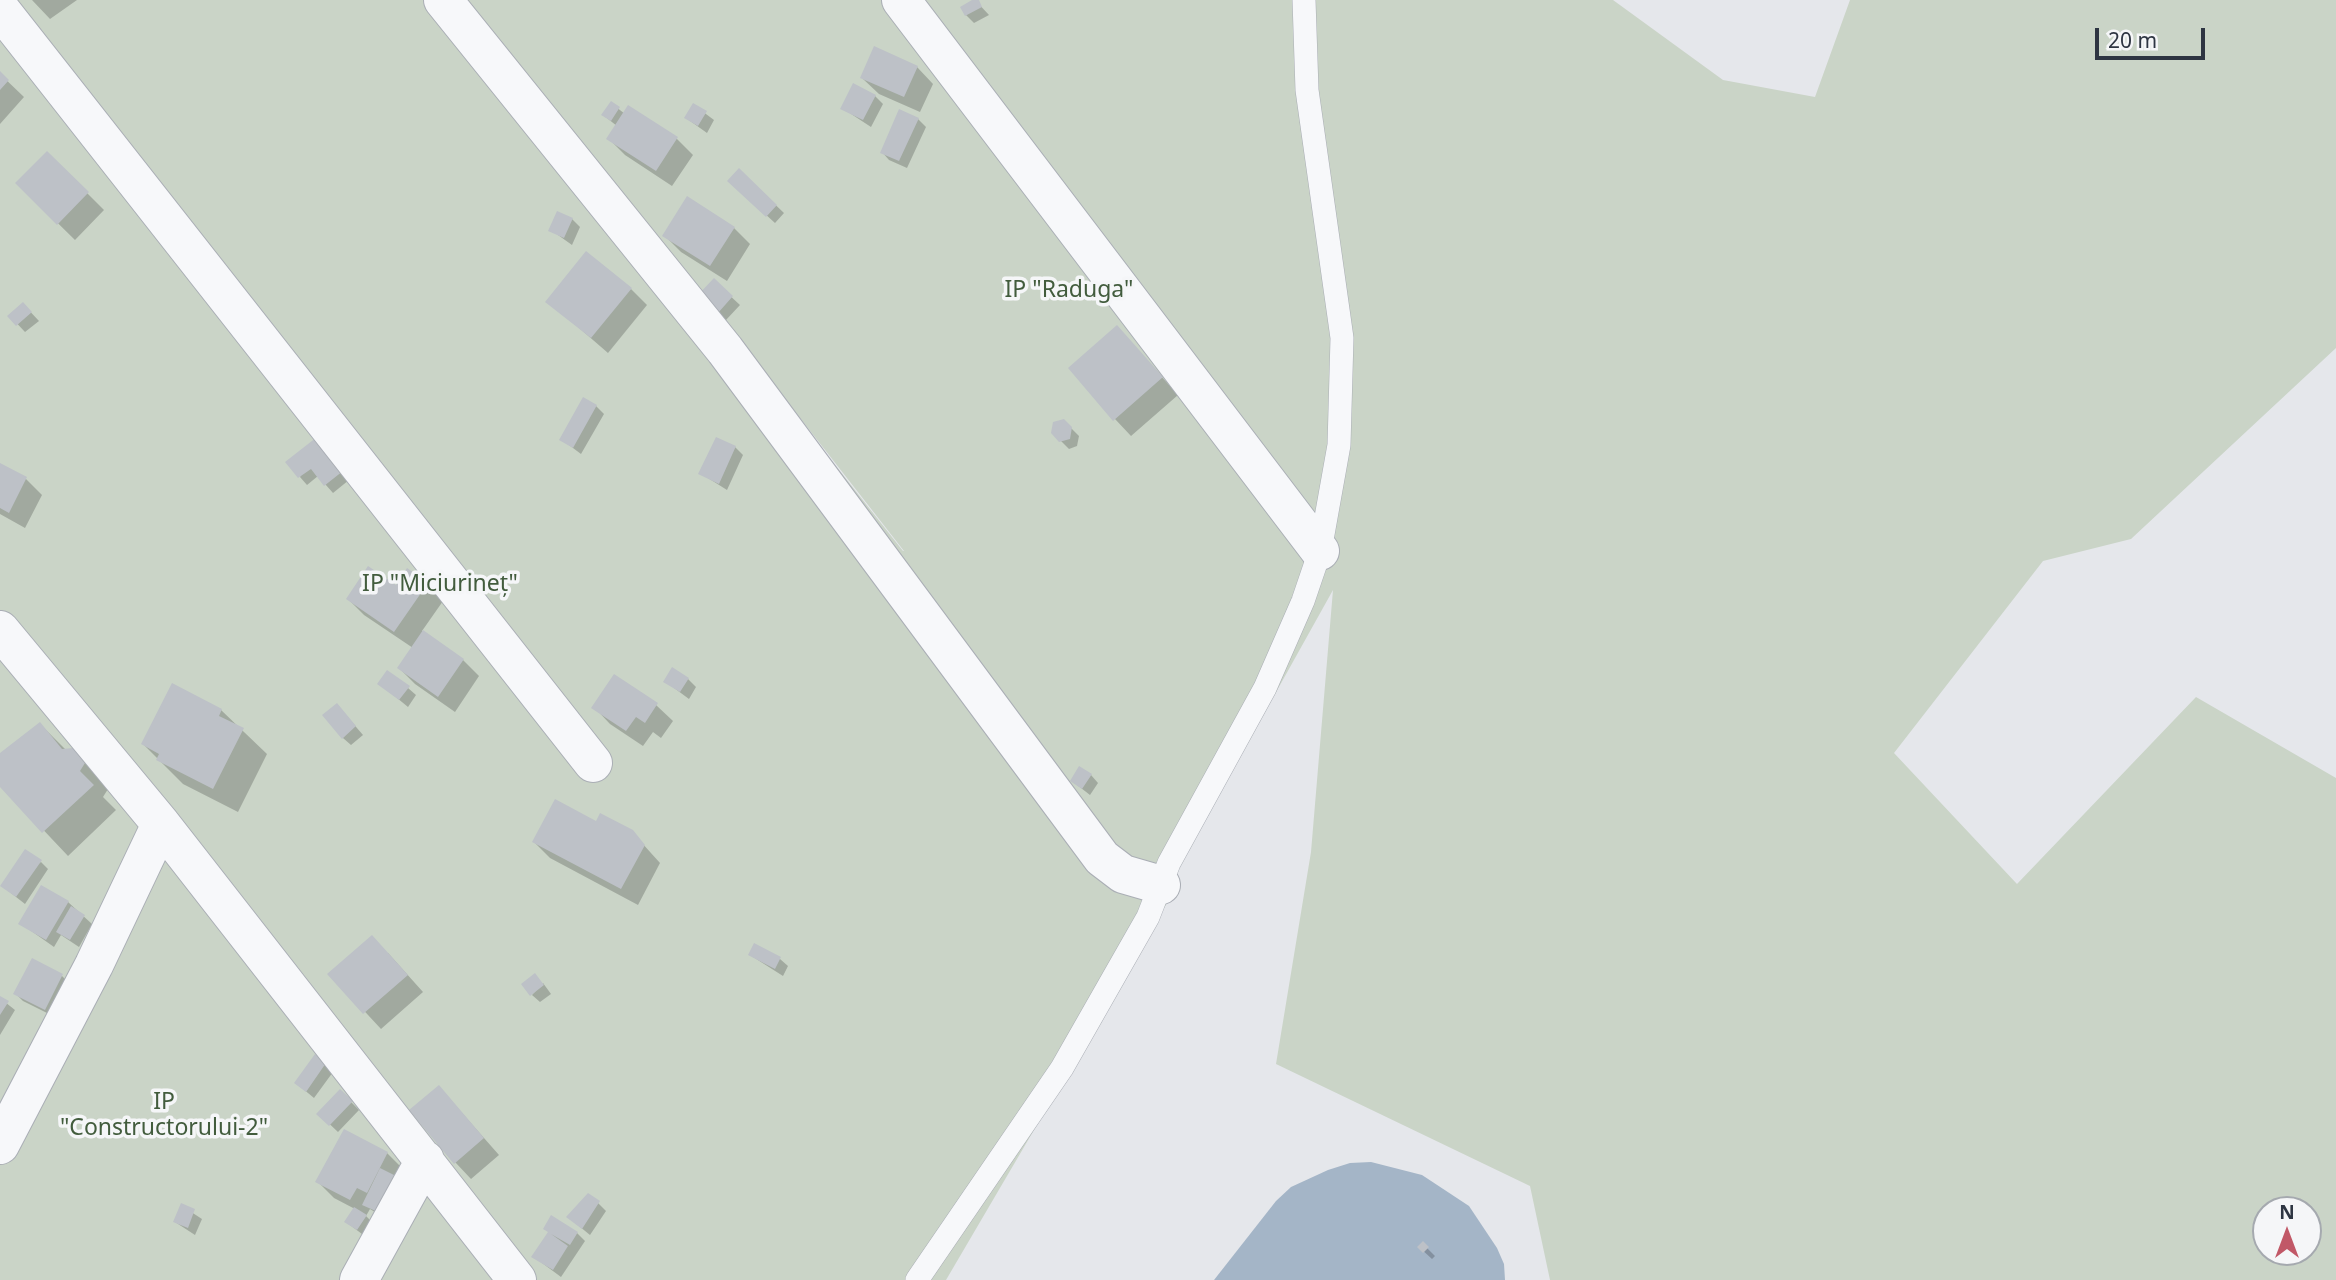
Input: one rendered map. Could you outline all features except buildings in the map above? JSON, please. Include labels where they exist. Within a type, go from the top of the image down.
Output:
[{"type":"street","points":[[443,0],[725,350],[1102,858],[1123,874],[1161,885]]},
{"type":"street","points":[[901,0],[1320,551]]},
{"type":"street","points":[[0,9],[593,763]]},
{"type":"street","points":[[0,630],[161,824],[517,1280]]},
{"type":"street","points":[[0,1145],[94,965],[161,824]]},
{"type":"street","points":[[359,1280],[425,1160]]},
{"type":"lane","points":[[917,1280],[1062,1068],[1148,917],[1208,788],[1265,688],[1303,601],[1320,551],[1339,445],[1342,338],[1307,90],[1304,0]]},
{"type":"green space","points":[[0,0],[1613,0],[1723,80],[1815,97],[1850,0],[2336,0],[2336,348],[2131,539],[2043,561],[1894,753],[2017,884],[2196,697],[2336,778],[2336,1280],[1550,1280],[1530,1186],[1276,1064],[1311,852],[1333,590],[1178,868],[1173,893],[946,1280],[0,1280]],"holes":[[[713,310],[718,313],[904,551]]]},
{"type":"water","points":[[1371,1162],[1422,1175],[1469,1206],[1497,1248],[1504,1264],[1505,1280],[1214,1280],[1276,1201],[1291,1187],[1350,1163]]},
{"type":"park label","name":"IP \"Raduga\"","points":[[1069,290]]},
{"type":"park label","name":"IP \"Miciurineț\"","points":[[440,584]]},
{"type":"park label","name":"IP \"Constructorului-2\"","points":[[164,1115]]}]
